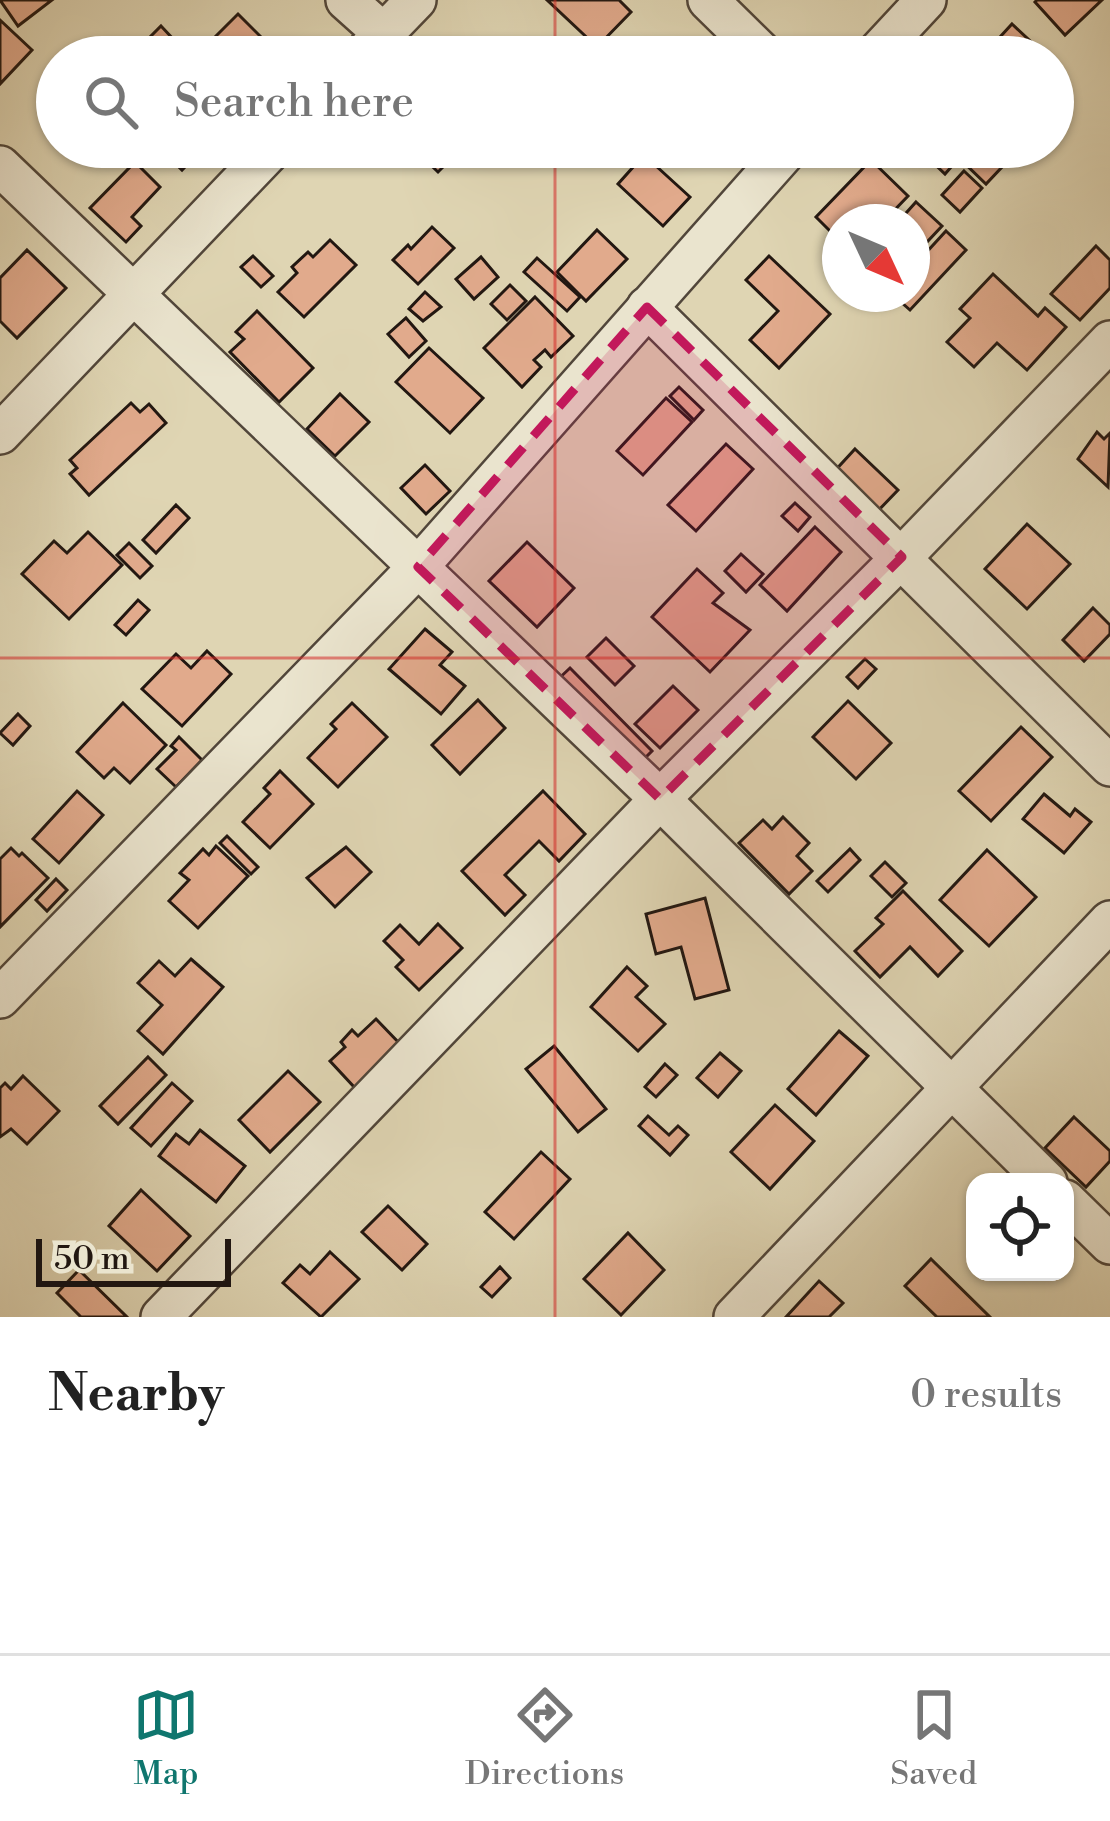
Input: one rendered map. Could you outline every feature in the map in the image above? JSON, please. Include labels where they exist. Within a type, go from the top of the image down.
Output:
[{"type":"street","points":[[346,0],[367,36]]},
{"type":"street","points":[[381,36],[416,0]]},
{"type":"street","points":[[708,0],[745,36]]},
{"type":"street","points":[[893,36],[926,0]]},
{"type":"street","points":[[0,166],[660,799],[1038,1173]]},
{"type":"street","points":[[0,434],[254,168]]},
{"type":"street","points":[[0,998],[418,567],[771,168]]},
{"type":"street","points":[[647,307],[1110,766]]},
{"type":"street","points":[[161,1317],[1110,341]]},
{"type":"street","points":[[734,1317],[1110,921]]},
{"type":"street","points":[[1074,1209],[1110,1244]]},
{"type":"highlighted area","points":[[647,307],[902,557],[660,799],[418,567]]},
{"type":"building","points":[[0,0],[52,0],[18,26]]},
{"type":"building","points":[[547,0],[619,0],[631,12],[608,36],[585,36]]},
{"type":"building","points":[[1037,0],[1102,0],[1065,35]]},
{"type":"building","points":[[238,14],[260,36],[216,36]]},
{"type":"building","points":[[0,20],[32,50],[0,84]]},
{"type":"building","points":[[1012,24],[1025,36],[1001,36]]},
{"type":"building","points":[[161,26],[170,36],[151,36]]},
{"type":"building","points":[[129,168],[141,168],[160,187],[132,217],[141,226],[126,242],[90,208]]},
{"type":"building","points":[[632,168],[658,168],[690,197],[663,226],[618,184]]},
{"type":"building","points":[[863,168],[879,168],[908,196],[900,204],[829,204]]},
{"type":"building","points":[[969,168],[1001,168],[986,184]]},
{"type":"building","points":[[964,171],[982,188],[960,212],[942,195]]},
{"type":"building","points":[[930,215],[942,226],[930,239]]},
{"type":"building","points":[[432,227],[454,248],[418,284],[393,260]]},
{"type":"building","points":[[597,230],[627,259],[586,301],[557,272]]},
{"type":"building","points":[[946,231],[966,250],[930,289],[930,248]]},
{"type":"building","points":[[330,240],[356,265],[304,317],[278,292],[297,273],[292,267],[308,252],[313,257]]},
{"type":"building","points":[[1096,246],[1110,260],[1110,288],[1080,320],[1051,294]]},
{"type":"building","points":[[27,250],[66,288],[17,338],[0,321],[0,278]]},
{"type":"building","points":[[253,256],[273,276],[261,287],[241,267]]},
{"type":"building","points":[[769,256],[822,306],[822,312],[830,314],[779,368],[750,340],[778,311],[746,280]]},
{"type":"building","points":[[481,257],[498,277],[474,299],[456,279]]},
{"type":"building","points":[[537,258],[580,297],[567,311],[524,272]]},
{"type":"building","points":[[993,274],[1038,316],[1045,308],[1066,327],[1027,370],[997,343],[974,367],[947,342],[970,318],[960,309]]},
{"type":"building","points":[[510,285],[526,301],[507,320],[491,304]]},
{"type":"building","points":[[425,292],[441,307],[423,321],[409,309]]},
{"type":"building","points":[[535,297],[573,336],[551,357],[545,350],[534,360],[541,367],[522,387],[484,348]]},
{"type":"building","points":[[257,311],[313,368],[279,402],[230,352],[244,339],[236,332]]},
{"type":"building","points":[[406,318],[426,341],[409,357],[388,334]]},
{"type":"building","points":[[429,348],[483,398],[450,433],[396,382]]},
{"type":"building","points":[[679,387],[703,410],[694,420],[670,396]]},
{"type":"building","points":[[340,394],[369,422],[335,456],[307,429]]},
{"type":"building","points":[[666,398],[692,422],[643,475],[617,451]]},
{"type":"building","points":[[131,403],[140,412],[149,404],[166,423],[89,495],[70,474],[77,468],[70,460]]},
{"type":"building","points":[[1097,432],[1104,439],[1110,433],[1108,487],[1078,459]]},
{"type":"building","points":[[726,444],[753,469],[696,531],[668,505]]},
{"type":"building","points":[[855,449],[898,490],[874,515],[831,475]]},
{"type":"building","points":[[425,465],[450,491],[426,514],[401,488]]},
{"type":"building","points":[[795,503],[810,517],[798,531],[782,516]]},
{"type":"building","points":[[176,505],[189,518],[156,553],[143,540]]},
{"type":"building","points":[[1027,524],[1070,564],[1027,609],[985,569]]},
{"type":"building","points":[[815,527],[841,552],[787,611],[760,585]]},
{"type":"building","points":[[88,532],[122,565],[69,619],[22,574],[54,541],[67,553]]},
{"type":"building","points":[[527,542],[574,588],[537,627],[489,581]]},
{"type":"building","points":[[129,543],[152,566],[140,578],[117,555]]},
{"type":"building","points":[[741,554],[763,574],[746,592],[725,571]]},
{"type":"building","points":[[697,569],[723,593],[713,603],[750,630],[710,672],[652,617]]},
{"type":"building","points":[[138,600],[149,610],[126,635],[115,625]]},
{"type":"building","points":[[1093,608],[1110,625],[1110,634],[1084,661],[1063,640]]},
{"type":"building","points":[[425,629],[452,652],[440,665],[465,686],[441,714],[389,669]]},
{"type":"building","points":[[606,638],[634,666],[615,685],[587,657]]},
{"type":"building","points":[[207,651],[231,674],[182,726],[142,689],[176,654],[191,668]]},
{"type":"building","points":[[865,659],[876,669],[858,688],[847,677]]},
{"type":"building","points":[[570,668],[652,751],[635,768],[552,685]]},
{"type":"building","points":[[673,686],[698,710],[660,748],[635,724]]},
{"type":"building","points":[[478,700],[505,728],[460,774],[432,745]]},
{"type":"building","points":[[848,701],[891,743],[856,779],[813,737]]},
{"type":"building","points":[[123,703],[166,745],[130,783],[114,768],[104,778],[77,752]]},
{"type":"building","points":[[352,703],[387,737],[338,787],[308,758],[336,729],[331,724]]},
{"type":"building","points":[[18,714],[30,726],[13,745],[0,733]]},
{"type":"building","points":[[1021,727],[1052,757],[991,821],[959,791]]},
{"type":"building","points":[[179,737],[202,760],[176,787],[157,769],[176,750],[171,746]]},
{"type":"building","points":[[280,771],[313,804],[270,848],[243,822],[270,794],[264,788]]},
{"type":"building","points":[[77,791],[103,815],[59,863],[33,839]]},
{"type":"building","points":[[543,791],[585,834],[559,861],[539,841],[505,875],[525,895],[505,915],[462,871]]},
{"type":"building","points":[[1044,794],[1070,816],[1075,809],[1091,822],[1064,853],[1023,819]]},
{"type":"building","points":[[783,817],[809,843],[797,856],[812,871],[789,894],[739,843],[763,820],[772,829]]},
{"type":"building","points":[[227,836],[258,867],[251,874],[220,843]]},
{"type":"building","points":[[216,846],[248,876],[198,928],[169,901],[189,880],[180,873],[203,849],[209,855]]},
{"type":"building","points":[[346,847],[371,872],[335,907],[307,878]]},
{"type":"building","points":[[11,848],[48,878],[0,927],[0,859]]},
{"type":"building","points":[[850,849],[860,860],[828,892],[817,881]]},
{"type":"building","points":[[987,850],[1036,897],[989,946],[940,900]]},
{"type":"building","points":[[885,862],[906,883],[892,897],[871,876]]},
{"type":"building","points":[[56,879],[67,890],[47,911],[36,900]]},
{"type":"building","points":[[903,891],[962,951],[938,976],[910,947],[880,977],[855,951],[883,924],[876,918]]},
{"type":"building","points":[[705,898],[729,990],[695,999],[681,947],[656,954],[646,914]]},
{"type":"building","points":[[438,924],[462,948],[419,990],[396,967],[403,960],[384,941],[400,925],[419,944]]},
{"type":"building","points":[[191,959],[223,987],[163,1054],[138,1031],[162,1005],[138,983],[159,961],[175,976]]},
{"type":"building","points":[[627,967],[647,986],[636,997],[665,1024],[638,1051],[591,1007]]},
{"type":"building","points":[[376,1019],[401,1045],[356,1089],[330,1061],[345,1047],[341,1042],[352,1030],[358,1036]]},
{"type":"building","points":[[839,1031],[868,1056],[816,1115],[788,1089]]},
{"type":"building","points":[[554,1046],[606,1109],[578,1132],[526,1069]]},
{"type":"building","points":[[720,1053],[741,1071],[718,1097],[697,1078]]},
{"type":"building","points":[[148,1057],[166,1075],[118,1124],[100,1106]]},
{"type":"building","points":[[665,1064],[677,1075],[656,1097],[645,1087]]},
{"type":"building","points":[[288,1071],[320,1102],[270,1152],[239,1120]]},
{"type":"building","points":[[23,1076],[59,1111],[27,1144],[11,1129],[0,1137],[0,1088],[5,1083],[11,1089]]},
{"type":"building","points":[[172,1083],[192,1101],[151,1146],[131,1128]]},
{"type":"building","points":[[775,1105],[814,1141],[770,1189],[731,1152]]},
{"type":"building","points":[[648,1116],[669,1135],[678,1126],[688,1135],[670,1155],[639,1126]]},
{"type":"building","points":[[1074,1117],[1110,1151],[1110,1161],[1086,1187],[1045,1148]]},
{"type":"building","points":[[200,1130],[245,1166],[216,1202],[159,1156],[176,1134],[189,1144]]},
{"type":"building","points":[[541,1152],[570,1179],[514,1239],[485,1212]]},
{"type":"building","points":[[141,1190],[190,1236],[157,1271],[109,1226]]},
{"type":"building","points":[[388,1206],[427,1244],[402,1270],[362,1232]]},
{"type":"building","points":[[628,1233],[664,1270],[621,1315],[584,1279]]},
{"type":"building","points":[[330,1252],[359,1279],[321,1317],[283,1283],[300,1265],[310,1274]]},
{"type":"building","points":[[931,1259],[990,1317],[937,1317],[905,1286]]},
{"type":"building","points":[[500,1267],[510,1278],[492,1297],[481,1287]]},
{"type":"building","points":[[79,1270],[127,1317],[81,1317],[57,1293]]},
{"type":"building","points":[[819,1281],[843,1303],[829,1317],[786,1317]]}]
